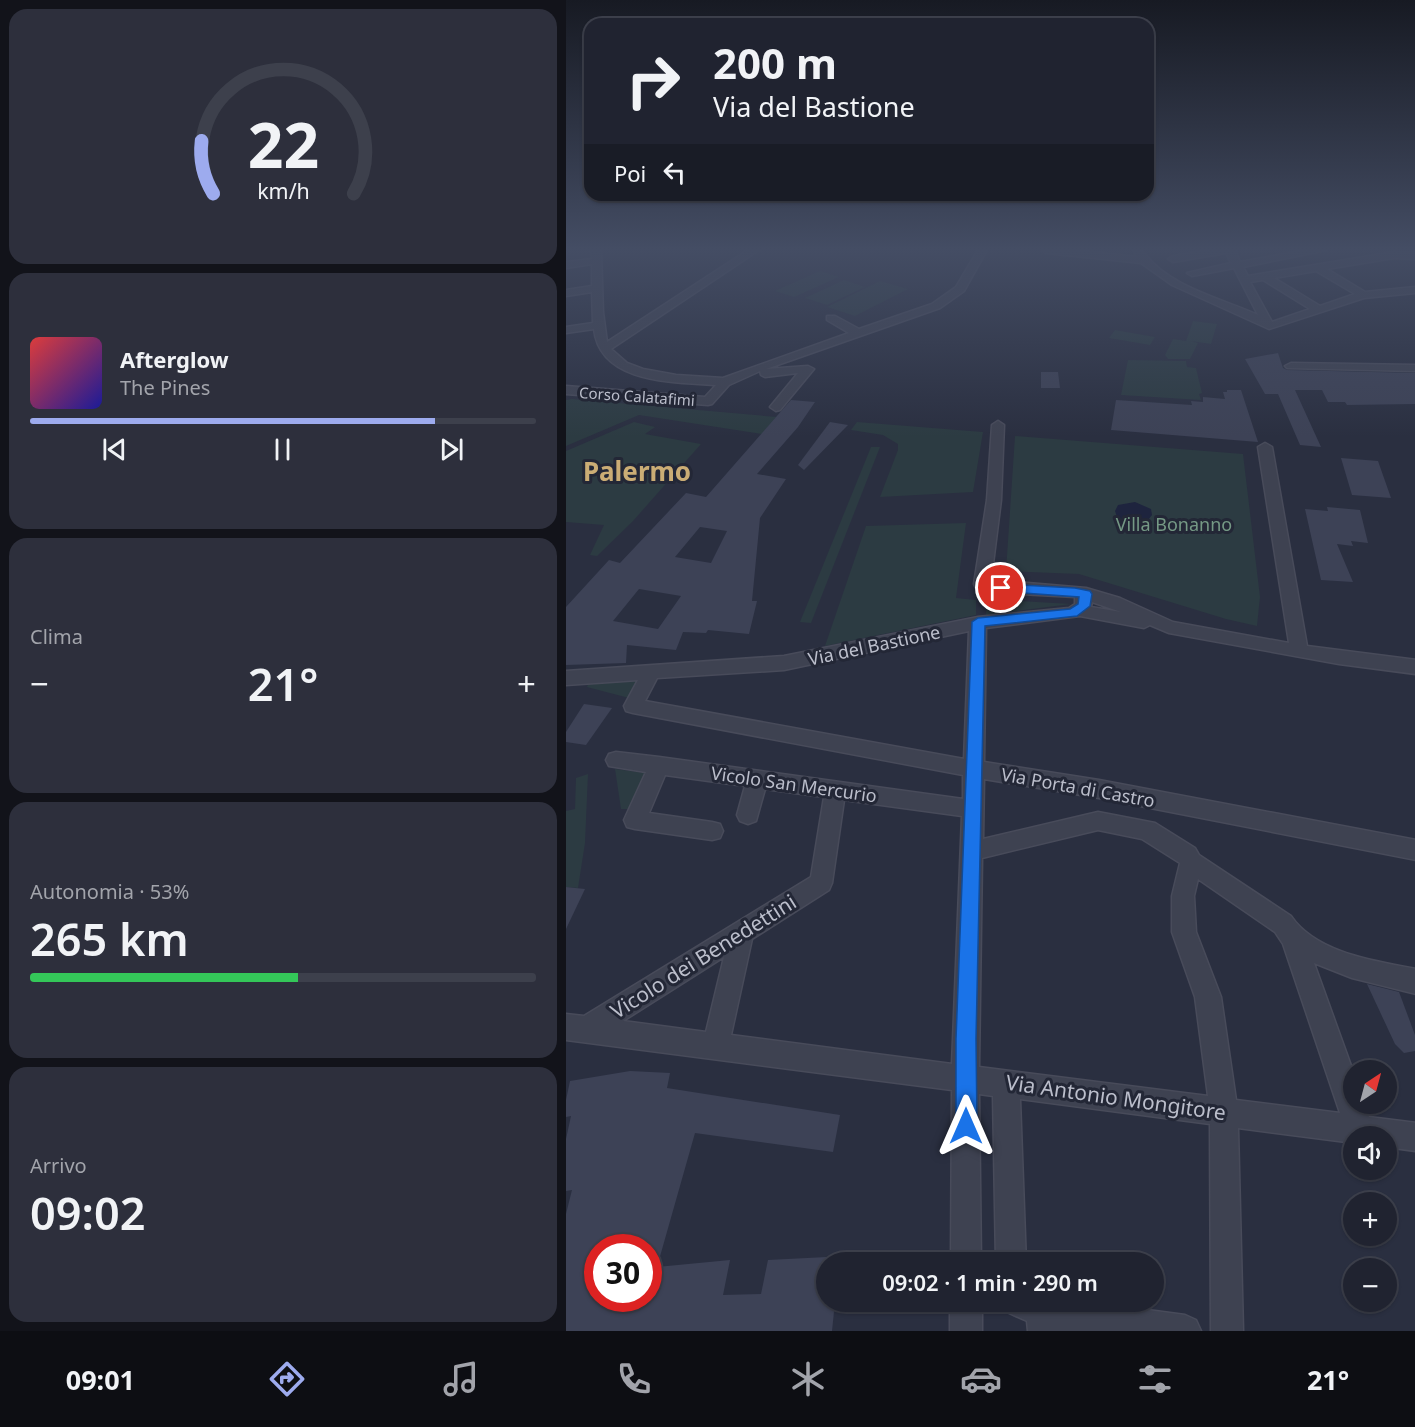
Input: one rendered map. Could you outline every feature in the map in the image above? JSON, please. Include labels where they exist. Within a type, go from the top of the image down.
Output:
[{"type":"street","points":[[599,312],[603,345],[625,365],[645,374],[731,379],[808,369],[776,407]]},
{"type":"street","points":[[603,345],[657,312]]},
{"type":"street","points":[[731,379],[922,312]]},
{"type":"street","points":[[1244,312],[1269,327]]},
{"type":"street","points":[[1266,312],[1269,327]]},
{"type":"street","points":[[1269,327],[1313,312]]},
{"type":"street","points":[[831,318],[859,334]]},
{"type":"street","points":[[566,330],[599,325]]},
{"type":"street","points":[[1291,366],[1415,368]]},
{"type":"street","name":"Corso Calatafimi","points":[[566,390],[708,401],[731,379]]},
{"type":"street","points":[[998,425],[994,501],[982,584],[1083,602],[1124,606],[1169,627],[1339,658],[1415,667]]},
{"type":"street","points":[[1265,447],[1299,651]]},
{"type":"street","name":"Via del Bastione","points":[[566,678],[650,674],[806,660],[978,622],[1057,616],[1083,602]]},
{"type":"street","points":[[966,1252],[965,1077],[978,622]]},
{"type":"street","name":"Via Porta di Castro","points":[[650,674],[633,706],[974,769],[1099,789],[1415,850]]},
{"type":"street","name":"Vicolo San Mercurio","points":[[616,760],[973,809]]},
{"type":"street","points":[[659,765],[635,820],[712,831]]},
{"type":"street","points":[[748,815],[757,781]]},
{"type":"street","name":"Vicolo dei Benedettini","points":[[576,1028],[742,932],[821,883],[835,791]]},
{"type":"street","points":[[972,851],[1098,821],[1147,830],[1187,855],[1191,862],[1283,924],[1293,938],[1358,1126]]},
{"type":"street","points":[[1191,862],[1183,896],[1184,932],[1208,997],[1224,1111],[1227,1331]]},
{"type":"street","points":[[716,1046],[742,932]]},
{"type":"street","points":[[1293,938],[1316,953],[1415,982]]},
{"type":"street","name":"Via Antonio Mongitore","points":[[576,1028],[1343,1127]]},
{"type":"street","points":[[1006,1083],[1011,1252]]},
{"type":"street","name":"Via Antonio Mongitore","points":[[1397,1134],[1415,1137]]},
{"type":"street","points":[[966,1312],[966,1331]]},
{"type":"street","points":[[1035,1315],[1185,1331]]},
{"type":"green space","points":[[843,312],[863,312],[855,316]]},
{"type":"green space","points":[[1193,321],[1217,324],[1211,344],[1191,341],[1198,343],[1190,359],[1168,359],[1165,355],[1173,339],[1186,341]]},
{"type":"green space","points":[[1115,330],[1155,337],[1150,345],[1109,338]]},
{"type":"green space","points":[[1128,360],[1186,361],[1187,367],[1196,368],[1202,393],[1199,394],[1201,400],[1121,395]]},
{"type":"green space","points":[[566,400],[777,417],[762,434],[639,415],[566,446]]},
{"type":"green space","points":[[634,422],[655,427],[645,434],[701,444],[633,521],[597,556],[590,555],[604,525],[566,522],[566,451]]},
{"type":"green space","points":[[857,422],[983,432],[973,492],[880,497],[898,450],[898,444],[883,435],[851,430]]},
{"type":"green space","name":"Villa Bonanno","points":[[1015,436],[1243,454],[1260,597],[1257,626],[1226,619],[1079,574],[1006,571]]},
{"type":"green space","points":[[871,447],[880,447],[811,623],[800,622]]},
{"type":"green space","points":[[966,523],[956,598],[976,600],[976,615],[825,646],[866,526]]},
{"type":"green space","points":[[987,599],[1071,604],[986,615]]},
{"type":"green space","points":[[637,680],[629,698],[587,687],[589,682]]},
{"type":"green space","points":[[615,769],[645,773],[631,809],[621,809]]},
{"type":"green space","points":[[588,774],[585,843],[578,888],[566,887],[566,811],[575,809],[576,778]]},
{"type":"water","points":[[1135,502],[1151,509],[1152,515],[1148,520],[1130,523],[1117,517],[1115,511],[1118,505]]},
{"type":"building","points":[[1278,353],[1283,368],[1287,370],[1415,373],[1415,404],[1347,405],[1345,402],[1328,402],[1322,390],[1295,390],[1321,447],[1300,445],[1278,394],[1265,394],[1245,359]]},
{"type":"building","points":[[1041,372],[1058,372],[1060,388],[1041,388]]},
{"type":"building","points":[[1241,390],[1258,442],[1111,430],[1116,400],[1192,405],[1191,401],[1203,402],[1203,397],[1225,399],[1223,392]]},
{"type":"building","points":[[791,400],[815,402],[798,427],[757,474],[786,479],[760,518],[752,601],[757,601],[749,634],[708,630],[706,633],[683,632],[676,650],[627,645],[626,663],[566,665],[566,607],[609,560],[620,563],[686,493],[706,497]],"holes":[[[700,527],[727,531],[711,563],[675,557]],[[639,589],[681,596],[658,629],[613,621]]]},
{"type":"building","points":[[830,422],[848,425],[804,470],[798,465]]},
{"type":"building","points":[[1341,458],[1378,461],[1391,498],[1352,495]]},
{"type":"building","points":[[1327,507],[1360,510],[1368,543],[1351,541],[1353,546],[1337,544],[1353,582],[1321,580],[1305,509],[1328,511]]},
{"type":"building","points":[[584,704],[612,708],[586,745],[566,742],[566,732]]},
{"type":"building","points":[[566,887],[585,889],[566,929]]},
{"type":"building","points":[[1367,984],[1399,992],[1415,1035],[1415,1051],[1404,1053],[1395,1044]]},
{"type":"building","points":[[630,1071],[670,1073],[667,1088],[840,1115],[833,1152],[695,1133],[662,1249],[662,1234],[584,1234],[584,1312],[662,1312],[662,1267],[730,1260],[723,1295],[761,1294],[768,1260],[816,1258],[816,1312],[834,1312],[832,1331],[566,1331],[566,1214],[572,1190],[566,1191],[566,1139],[571,1116],[566,1117],[566,1100],[570,1081]]},
{"type":"district","name":"Palermo","points":[[637,471]]},
{"type":"route","points":[[966,1126],[965,1077],[978,622],[1072,613],[1083,606],[1086,594],[1001,588]]}]
